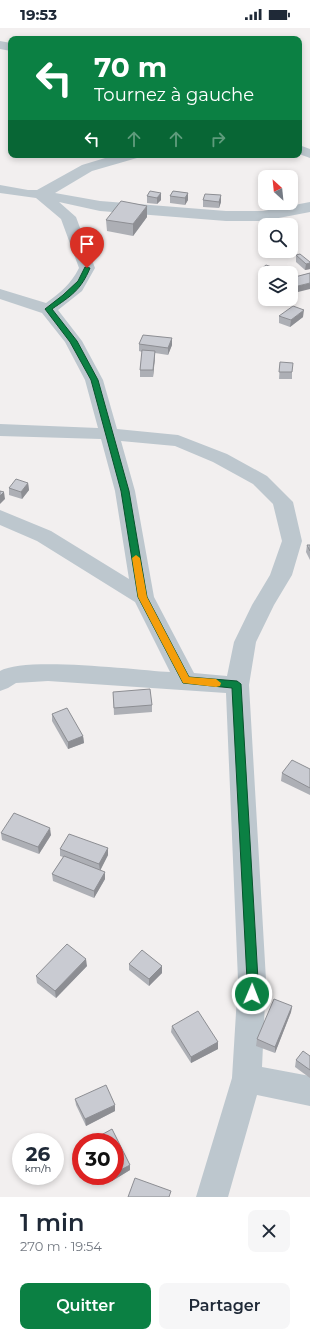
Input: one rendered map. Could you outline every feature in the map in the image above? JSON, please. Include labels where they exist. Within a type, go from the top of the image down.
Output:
[{"type":"street","points":[[39,194],[58,186],[80,171],[95,164],[120,158]]},
{"type":"street","points":[[0,189],[28,194],[39,194],[100,206],[226,216],[263,216],[310,207]]},
{"type":"street","points":[[39,194],[68,217],[87,268],[81,282],[66,297],[48,309]]},
{"type":"street","points":[[0,294],[48,309],[73,341],[94,380],[125,491],[143,597],[186,681]]},
{"type":"street","points":[[0,430],[110,434],[178,441],[220,458],[260,480],[283,502],[292,541],[281,575],[263,605],[245,642],[237,684],[252,980],[247,1078],[212,1197]]},
{"type":"street","points":[[0,517],[44,536],[143,597]]},
{"type":"street","points":[[0,682],[11,675],[48,672],[237,684]]},
{"type":"street","points":[[247,1078],[310,1091]]},
{"type":"building","points":[[150,191],[161,193],[157,198],[147,196]]},
{"type":"building","points":[[173,191],[188,193],[185,198],[170,196]]},
{"type":"building","points":[[205,194],[221,195],[219,202],[203,200]]},
{"type":"building","points":[[121,201],[147,206],[133,224],[106,220]]},
{"type":"building","points":[[298,254],[300,254],[310,263],[306,264],[298,257]]},
{"type":"building","points":[[310,273],[310,283],[298,286],[298,276]]},
{"type":"building","points":[[293,306],[304,310],[291,320],[279,316]]},
{"type":"building","points":[[143,335],[172,338],[168,348],[139,344]]},
{"type":"building","points":[[142,350],[155,351],[153,370],[140,370]]},
{"type":"building","points":[[280,362],[293,363],[292,372],[279,372]]},
{"type":"building","points":[[16,479],[28,483],[21,492],[9,488]]},
{"type":"building","points":[[150,689],[152,705],[114,708],[113,692]]},
{"type":"building","points":[[67,708],[83,736],[68,742],[52,714]]},
{"type":"building","points":[[292,760],[310,769],[310,788],[282,773]]},
{"type":"building","points":[[14,813],[50,828],[38,847],[1,833]]},
{"type":"building","points":[[69,834],[108,848],[99,864],[60,849]]},
{"type":"building","points":[[64,856],[105,872],[94,891],[52,874]]},
{"type":"building","points":[[67,944],[86,959],[55,991],[36,976]]},
{"type":"building","points":[[142,950],[162,966],[149,979],[129,964]]},
{"type":"building","points":[[274,999],[292,1006],[275,1047],[257,1039]]},
{"type":"building","points":[[198,1011],[218,1042],[191,1057],[172,1026]]},
{"type":"building","points":[[303,1051],[310,1056],[310,1070],[296,1060]]},
{"type":"building","points":[[106,1085],[115,1105],[85,1119],[75,1099]]},
{"type":"building","points":[[112,1129],[114,1133],[105,1133]]},
{"type":"building","points":[[124,1153],[130,1165],[124,1168]]},
{"type":"building","points":[[135,1178],[171,1191],[169,1197],[128,1197]]},
{"type":"slow traffic","points":[[136,558],[143,597],[186,681],[216,683]]},
{"type":"route","points":[[87,268],[81,282],[66,297],[48,309],[73,341],[94,380],[125,491],[143,597],[186,681],[237,684],[252,994]]}]
